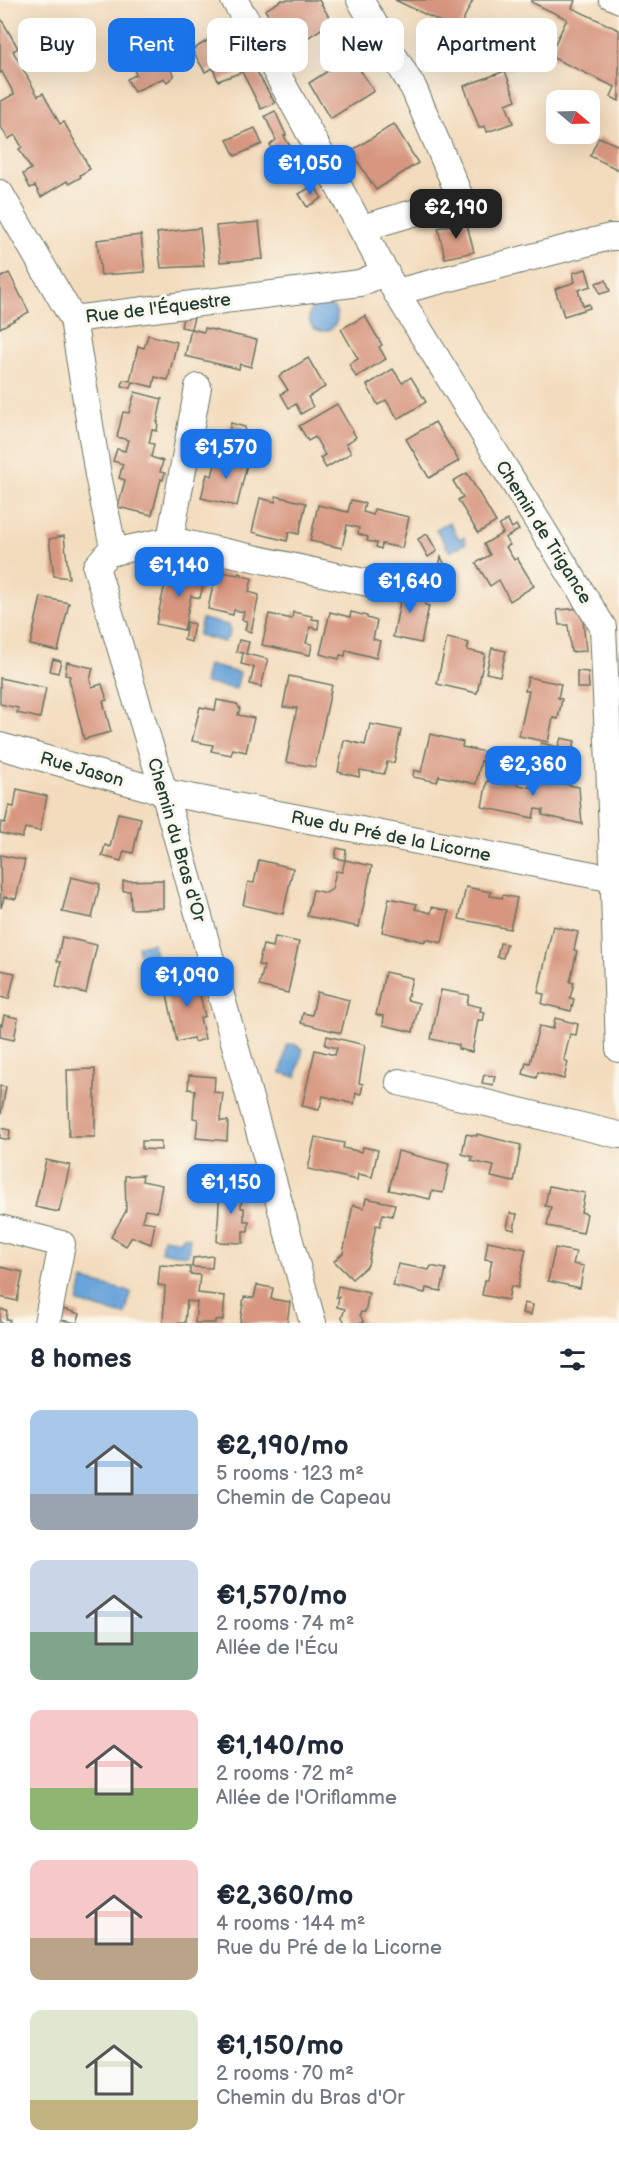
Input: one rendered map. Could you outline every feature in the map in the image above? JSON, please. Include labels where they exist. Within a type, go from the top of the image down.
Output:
[{"type":"street","name":"Chemin de Trigance","points":[[234,0],[261,44],[391,282],[611,629],[619,1049]]},
{"type":"street","points":[[360,0],[414,89],[461,199],[362,228]]},
{"type":"street","name":"Rue de l'Équestre","points":[[0,193],[73,319],[360,282],[391,282],[619,237]]},
{"type":"street","name":"Chemin du Bras d'Or","points":[[73,319],[98,475],[105,559],[164,792],[313,1323]]},
{"type":"street","points":[[170,540],[198,387]]},
{"type":"street","points":[[105,559],[170,540],[373,584]]},
{"type":"street","name":"Rue Jason","points":[[0,746],[164,792]]},
{"type":"street","name":"Rue du Pré de la Licorne","points":[[164,792],[616,879]]},
{"type":"street","points":[[399,1083],[619,1136]]},
{"type":"street","points":[[0,1228],[62,1244],[46,1323]]},
{"type":"lane","points":[[606,0],[619,6]]},
{"type":"water","points":[[323,303],[333,307],[337,317],[333,327],[323,331],[313,327],[309,317],[313,307]]},
{"type":"water","points":[[449,522],[459,539],[464,537],[466,543],[450,552],[436,529]]},
{"type":"water","points":[[202,619],[228,625],[229,637],[224,642],[198,635]]},
{"type":"water","points":[[208,665],[240,673],[236,689],[204,683]]},
{"type":"water","points":[[153,943],[159,974],[143,977],[138,946]]},
{"type":"water","points":[[293,1044],[303,1049],[296,1077],[281,1073],[287,1045]]},
{"type":"water","points":[[183,1236],[190,1237],[188,1255],[161,1252],[163,1238],[182,1241]]},
{"type":"water","points":[[83,1280],[131,1292],[125,1315],[78,1303]]},
{"type":"building","points":[[282,0],[319,0],[330,18],[320,18],[320,30],[308,38],[308,18],[270,18],[265,10]]},
{"type":"building","points":[[395,0],[473,0],[464,18],[433,18]]},
{"type":"building","points":[[532,0],[573,0],[575,1],[572,8],[619,30],[619,101],[611,97],[615,87],[557,60],[557,40],[567,19],[531,2]]},
{"type":"building","points":[[0,17],[18,48],[13,51],[18,60],[18,72],[25,72],[38,96],[43,93],[60,124],[64,122],[90,169],[80,175],[81,177],[69,184],[67,181],[41,197],[35,186],[30,188],[23,174],[31,169],[19,149],[22,147],[15,135],[8,139],[0,125],[0,102],[14,94],[2,72],[0,73]]},
{"type":"building","points":[[207,41],[207,71],[205,72],[195,55],[195,48]]},
{"type":"building","points":[[135,72],[172,72],[174,76],[167,82],[164,78],[134,92],[127,79],[136,75]]},
{"type":"building","points":[[215,72],[242,72],[218,81]]},
{"type":"building","points":[[242,72],[257,72],[275,103],[261,109]]},
{"type":"building","points":[[326,72],[362,72],[374,91],[330,119],[309,83]]},
{"type":"building","points":[[505,72],[516,100],[506,104],[513,123],[487,132],[485,126],[479,128],[464,86]]},
{"type":"building","points":[[275,111],[286,135],[284,136],[302,167],[288,175],[270,145],[276,140],[265,116]]},
{"type":"building","points":[[394,124],[418,163],[376,190],[351,151]]},
{"type":"building","points":[[255,128],[262,144],[235,156],[227,140]]},
{"type":"building","points":[[600,137],[619,146],[619,170],[590,156],[596,144],[600,144]]},
{"type":"building","points":[[314,185],[322,198],[307,207],[299,194]]},
{"type":"building","points":[[466,221],[474,252],[445,258],[438,228]]},
{"type":"building","points":[[259,222],[263,259],[220,262],[216,226]]},
{"type":"building","points":[[200,228],[204,266],[161,268],[157,233]]},
{"type":"building","points":[[141,235],[145,272],[101,275],[97,240]]},
{"type":"building","points":[[586,269],[591,286],[578,290],[583,306],[589,304],[590,308],[564,316],[555,289],[575,282],[573,273]]},
{"type":"building","points":[[9,273],[29,312],[0,328],[0,278]]},
{"type":"building","points":[[606,280],[610,291],[600,294],[596,283]]},
{"type":"building","points":[[365,316],[382,345],[379,347],[386,359],[356,377],[349,364],[358,359],[341,329]]},
{"type":"building","points":[[194,317],[191,329],[181,327],[183,318]]},
{"type":"building","points":[[205,328],[257,340],[251,367],[240,364],[239,369],[185,356],[191,329],[204,332]]},
{"type":"building","points":[[148,335],[177,342],[168,380],[155,377],[153,387],[133,382],[131,388],[122,386],[123,380],[130,381],[138,346],[144,348]]},
{"type":"building","points":[[308,358],[325,387],[308,397],[313,407],[301,414],[296,404],[289,408],[281,394],[288,390],[279,376]]},
{"type":"building","points":[[393,369],[402,383],[411,377],[426,402],[398,419],[386,400],[378,405],[367,385]]},
{"type":"building","points":[[135,392],[162,399],[157,431],[152,430],[149,443],[154,444],[151,457],[163,461],[160,472],[165,473],[163,480],[161,479],[152,515],[118,507],[125,480],[119,478],[123,464],[113,461],[117,449],[125,451],[128,440],[117,437],[123,412],[129,413]]},
{"type":"building","points":[[337,404],[356,437],[346,444],[351,453],[326,468],[320,458],[325,455],[315,437],[308,441],[299,426]]},
{"type":"building","points":[[435,422],[459,461],[429,478],[406,439]]},
{"type":"building","points":[[231,423],[245,427],[243,439],[228,436]]},
{"type":"building","points":[[218,453],[248,460],[237,506],[201,498],[207,474],[212,476]]},
{"type":"building","points":[[467,473],[496,522],[478,533],[458,500],[463,497],[453,481]]},
{"type":"building","points":[[276,496],[306,503],[299,534],[289,532],[287,541],[252,532],[260,498],[275,502]]},
{"type":"building","points":[[351,500],[365,503],[363,512],[373,515],[374,509],[409,517],[402,548],[382,544],[381,549],[376,547],[377,543],[367,541],[368,537],[358,534],[359,528],[347,525],[342,548],[310,541],[318,505],[348,512]]},
{"type":"building","points":[[507,520],[512,528],[516,525],[519,530],[505,538],[510,545],[506,547],[514,560],[517,558],[534,586],[510,601],[499,580],[490,586],[476,563],[490,555],[484,544],[503,533],[499,526]]},
{"type":"building","points":[[427,534],[437,551],[428,557],[418,539]]},
{"type":"building","points":[[64,536],[69,578],[54,576],[49,539]]},
{"type":"building","points":[[441,557],[446,567],[442,586],[435,585]]},
{"type":"building","points":[[185,569],[206,573],[200,598],[191,596],[184,630],[156,624],[167,575],[183,579]]},
{"type":"building","points":[[216,571],[238,575],[239,573],[252,578],[249,592],[259,595],[251,632],[245,630],[247,621],[242,620],[244,612],[234,610],[233,615],[208,609]]},
{"type":"building","points":[[395,585],[428,592],[425,605],[429,606],[421,643],[393,637],[400,602],[392,600]]},
{"type":"building","points":[[41,597],[69,603],[58,651],[30,645]]},
{"type":"building","points":[[582,608],[586,651],[571,652],[568,625],[559,625],[557,610]]},
{"type":"building","points":[[293,612],[319,620],[318,629],[310,627],[306,643],[312,644],[310,655],[262,645],[269,614],[292,619]]},
{"type":"building","points":[[330,612],[350,617],[351,612],[377,621],[373,639],[380,641],[376,658],[346,650],[345,656],[340,655],[339,659],[320,654]]},
{"type":"building","points":[[187,622],[194,624],[191,642],[184,640]]},
{"type":"building","points":[[447,638],[469,643],[467,650],[485,654],[477,693],[437,684]]},
{"type":"building","points":[[239,640],[249,642],[246,654],[268,659],[261,687],[250,684],[254,667],[241,664],[243,653],[236,652]]},
{"type":"building","points":[[492,648],[506,651],[500,676],[486,673]]},
{"type":"building","points":[[53,659],[61,661],[58,673],[50,671]]},
{"type":"building","points":[[67,662],[93,668],[90,680],[92,687],[102,684],[107,700],[103,701],[111,732],[84,739],[70,676],[65,675]]},
{"type":"building","points":[[577,671],[588,672],[589,688],[577,688]]},
{"type":"building","points":[[289,676],[332,685],[315,767],[286,762],[297,708],[283,707]]},
{"type":"building","points":[[528,677],[561,684],[558,698],[562,699],[558,719],[553,718],[548,742],[519,736],[529,691],[525,691]]},
{"type":"building","points":[[0,678],[46,688],[40,718],[17,713],[18,708],[0,704]]},
{"type":"building","points":[[217,700],[237,704],[240,709],[238,715],[254,718],[246,752],[233,749],[231,755],[211,751],[213,745],[192,741],[200,707],[215,710]]},
{"type":"building","points":[[370,724],[401,730],[394,763],[387,762],[384,774],[360,770],[359,777],[338,772],[344,740],[365,745]]},
{"type":"building","points":[[430,734],[463,742],[462,747],[490,753],[488,763],[481,761],[476,784],[439,776],[437,782],[413,777],[414,770],[421,772]]},
{"type":"building","points":[[561,738],[575,741],[568,769],[522,759],[524,753],[538,756],[541,743],[558,747]]},
{"type":"building","points":[[502,764],[520,768],[517,785],[539,789],[541,779],[579,787],[582,824],[542,815],[543,810],[535,809],[533,818],[482,807],[487,781],[498,783]]},
{"type":"building","points":[[17,789],[47,796],[40,831],[25,828],[22,838],[0,833],[1,822],[5,823],[9,806],[14,807]]},
{"type":"building","points":[[118,813],[141,818],[133,853],[124,851],[121,861],[102,856],[105,845],[110,847]]},
{"type":"building","points":[[337,848],[346,850],[345,860],[335,858]]},
{"type":"building","points":[[0,855],[25,860],[16,899],[4,897],[1,908]]},
{"type":"building","points":[[259,860],[293,868],[283,914],[243,905],[248,882],[254,883]]},
{"type":"building","points":[[345,860],[372,866],[359,927],[307,916],[313,890],[326,893],[332,889],[336,871],[342,872]]},
{"type":"building","points":[[71,877],[100,884],[92,918],[62,912]]},
{"type":"building","points":[[163,880],[163,908],[131,909],[130,891],[123,891],[123,881]]},
{"type":"building","points":[[466,887],[491,892],[490,896],[502,898],[503,895],[517,898],[510,929],[459,919]]},
{"type":"building","points":[[389,898],[417,904],[415,909],[431,913],[432,907],[449,911],[442,943],[425,939],[425,942],[382,932]]},
{"type":"building","points":[[553,926],[578,932],[574,950],[577,951],[570,982],[574,983],[570,998],[574,999],[571,1011],[542,1004],[544,994],[538,993]]},
{"type":"building","points":[[62,937],[97,945],[86,993],[56,987],[61,962],[57,961]]},
{"type":"building","points":[[275,937],[299,942],[288,993],[259,986],[264,966],[258,965],[263,945],[273,947]]},
{"type":"building","points":[[500,943],[507,944],[503,958],[497,957]]},
{"type":"building","points":[[0,970],[15,973],[9,999],[0,997]]},
{"type":"building","points":[[181,970],[183,977],[195,974],[205,1016],[200,1018],[205,1039],[194,1042],[193,1038],[177,1042],[167,994],[178,992],[172,973]]},
{"type":"building","points":[[385,972],[412,978],[407,1000],[419,1003],[413,1032],[383,1025],[384,1016],[376,1015]]},
{"type":"building","points":[[441,990],[469,995],[467,1004],[481,1007],[480,1011],[485,1012],[483,1021],[478,1020],[472,1052],[458,1049],[459,1045],[431,1039]]},
{"type":"building","points":[[317,992],[349,1000],[341,1033],[301,1023],[303,1013],[312,1015]]},
{"type":"building","points":[[4,1015],[18,1018],[14,1040],[0,1037],[0,1024],[2,1025]]},
{"type":"building","points":[[555,1018],[578,1024],[576,1035],[570,1034],[564,1060],[568,1062],[564,1079],[538,1072],[536,1078],[523,1074],[526,1062],[530,1063],[539,1026],[553,1029]]},
{"type":"building","points":[[327,1036],[365,1045],[359,1083],[363,1084],[361,1094],[356,1093],[354,1104],[323,1096],[319,1110],[302,1106],[315,1050],[335,1055],[337,1048],[325,1045]]},
{"type":"building","points":[[95,1069],[95,1137],[69,1137],[67,1070]]},
{"type":"building","points":[[189,1075],[215,1077],[214,1092],[223,1093],[220,1121],[228,1121],[227,1141],[196,1138],[198,1119],[193,1118],[195,1090],[188,1089]]},
{"type":"building","points":[[484,1075],[495,1076],[493,1085],[482,1083]]},
{"type":"building","points":[[0,1086],[6,1087],[1,1114],[0,1114]]},
{"type":"building","points":[[0,1128],[10,1130],[9,1140],[0,1138]]},
{"type":"building","points":[[466,1134],[477,1136],[477,1134],[521,1145],[514,1182],[491,1177],[494,1166],[471,1161],[473,1157],[462,1154]]},
{"type":"building","points":[[315,1137],[344,1143],[343,1148],[362,1152],[363,1147],[378,1150],[372,1177],[358,1174],[357,1180],[308,1169]]},
{"type":"building","points":[[142,1141],[161,1141],[161,1150],[142,1149]]},
{"type":"building","points":[[398,1151],[449,1164],[443,1193],[432,1191],[430,1199],[389,1190]]},
{"type":"building","points":[[46,1160],[70,1165],[59,1212],[35,1207]]},
{"type":"building","points":[[143,1175],[142,1181],[162,1185],[157,1212],[145,1210],[142,1221],[155,1223],[151,1244],[132,1237],[126,1246],[111,1237],[126,1211],[125,1176]]},
{"type":"building","points":[[220,1185],[242,1186],[241,1208],[244,1208],[244,1221],[249,1221],[248,1231],[243,1231],[243,1243],[217,1242]]},
{"type":"building","points":[[549,1186],[585,1193],[581,1212],[587,1214],[583,1233],[547,1226],[551,1207],[545,1206]]},
{"type":"building","points":[[366,1198],[395,1204],[392,1216],[383,1214],[380,1226],[376,1225],[368,1265],[352,1279],[334,1261],[343,1253],[353,1205],[364,1208]]},
{"type":"building","points":[[510,1213],[517,1214],[514,1230],[507,1228]]},
{"type":"building","points":[[488,1241],[526,1249],[518,1288],[511,1286],[508,1300],[482,1295],[492,1260],[485,1259]]},
{"type":"building","points":[[555,1248],[576,1252],[573,1264],[584,1266],[580,1288],[548,1281]]},
{"type":"building","points":[[213,1256],[212,1268],[192,1267],[193,1258]]},
{"type":"building","points":[[398,1264],[429,1270],[431,1266],[446,1269],[441,1291],[426,1288],[425,1293],[393,1286]]},
{"type":"building","points":[[160,1265],[190,1267],[190,1274],[200,1275],[198,1293],[225,1296],[223,1320],[215,1320],[215,1323],[195,1323],[197,1302],[187,1301],[185,1323],[163,1323],[165,1286],[158,1285]]},
{"type":"building","points":[[0,1267],[23,1272],[17,1301],[0,1297]]},
{"type":"building","points":[[257,1285],[273,1288],[271,1299],[290,1302],[287,1323],[240,1323],[244,1297],[254,1298]]},
{"type":"building","points":[[338,1286],[369,1293],[365,1312],[361,1312],[360,1315],[364,1323],[345,1323],[342,1317],[345,1309],[337,1307]]},
{"type":"building","points":[[524,1303],[533,1305],[531,1315],[522,1313]]},
{"type":"building","points":[[0,1309],[7,1311],[6,1319],[10,1320],[9,1323],[0,1323]]},
{"type":"building","points":[[63,1309],[80,1314],[77,1323],[61,1320]]}]
